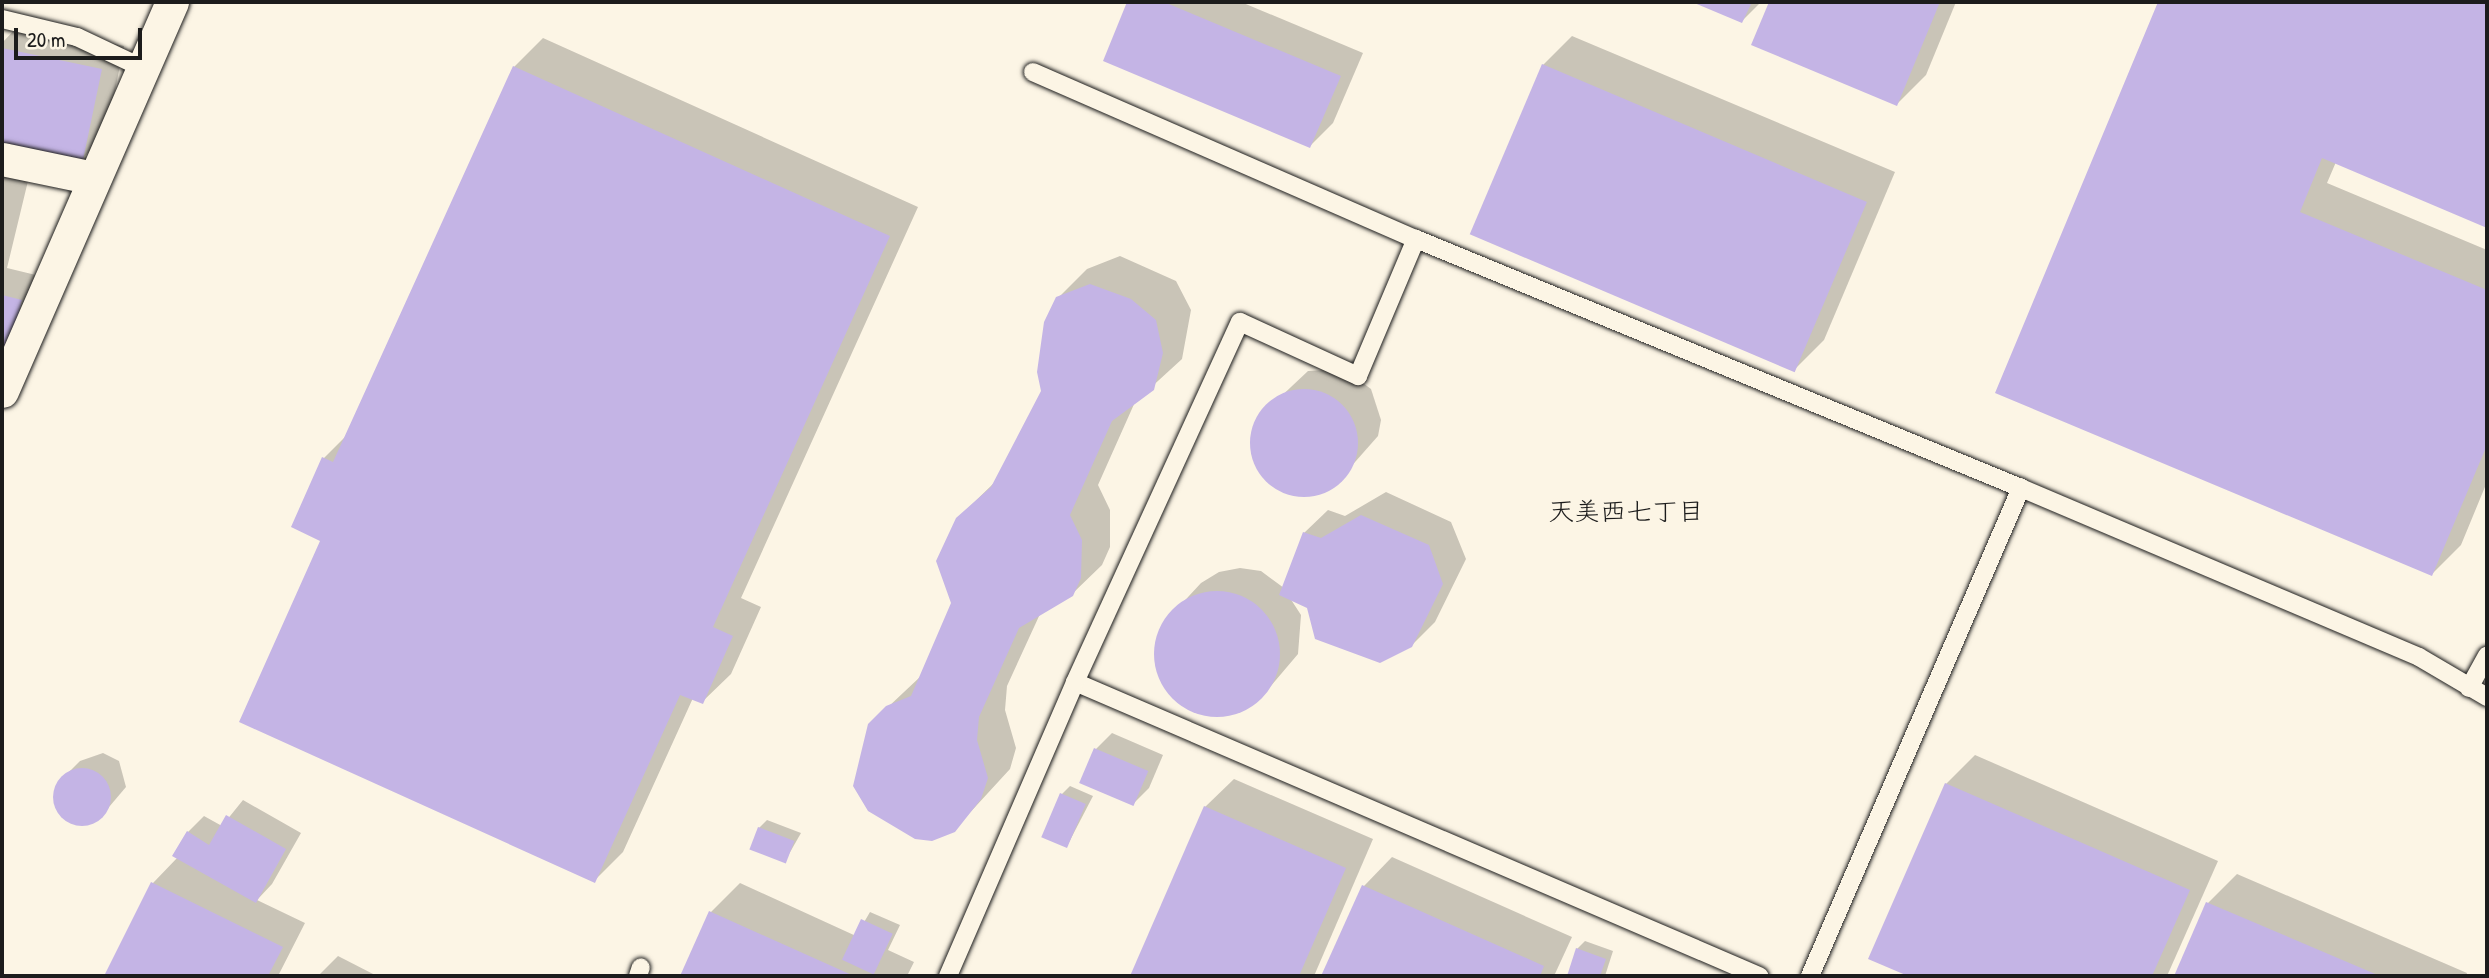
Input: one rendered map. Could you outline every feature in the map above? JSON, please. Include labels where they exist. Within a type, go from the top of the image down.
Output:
[{"type":"street","points":[[2,391],[172,2]]},
{"type":"street","points":[[2,159],[94,178]]},
{"type":"lane","points":[[2,19],[78,37],[143,68]]},
{"type":"lane","points":[[1033,72],[1416,239],[2021,488],[2419,657],[2487,697]]},
{"type":"lane","points":[[948,976],[1075,682],[1240,322],[1358,376],[1416,239]]},
{"type":"lane","points":[[1810,976],[2021,488]]},
{"type":"lane","points":[[2469,688],[2487,656]]},
{"type":"lane","points":[[1075,682],[1759,976]]},
{"type":"building","points":[[1127,2],[1164,2],[1341,76],[1310,148],[1103,61]]},
{"type":"building","points":[[1692,2],[1752,2],[1742,23]]},
{"type":"building","points":[[1769,2],[1940,2],[1897,106],[1751,45]]},
{"type":"building","points":[[2158,2],[2487,2],[2487,228],[2322,158],[2300,212],[2487,290],[2487,445],[2432,576],[1995,393]]},
{"type":"building","points":[[2,48],[102,69],[83,160],[2,143]]},
{"type":"building","points":[[1542,64],[1867,202],[1795,372],[1470,234]]},
{"type":"building","points":[[513,66],[890,236],[713,627],[733,636],[703,704],[680,695],[595,883],[239,722],[320,541],[291,527],[322,457],[333,462]]},
{"type":"building","points":[[1090,284],[1131,299],[1156,320],[1163,353],[1154,390],[1112,421],[1070,515],[1082,540],[1081,578],[1073,596],[1019,628],[979,717],[977,740],[988,778],[981,799],[955,832],[932,841],[915,839],[868,811],[853,786],[868,724],[886,706],[911,696],[951,603],[936,561],[956,518],[991,487],[1041,391],[1037,372],[1044,322],[1056,297]]},
{"type":"building","points":[[2,295],[22,300],[6,366],[2,365]]},
{"type":"building","points":[[1304,389],[1325,393],[1342,405],[1354,422],[1358,443],[1354,464],[1342,481],[1325,493],[1304,497],[1283,493],[1266,481],[1254,464],[1250,443],[1254,422],[1266,405],[1283,393]]},
{"type":"building","points":[[1361,515],[1429,545],[1443,584],[1412,647],[1380,663],[1315,639],[1307,608],[1279,595],[1303,532],[1321,538]]},
{"type":"building","points":[[1217,591],[1241,596],[1261,610],[1275,630],[1280,654],[1275,678],[1261,698],[1241,712],[1217,717],[1193,712],[1173,698],[1159,678],[1154,654],[1159,630],[1173,610],[1193,596]]},
{"type":"building","points":[[1094,748],[1148,771],[1133,806],[1079,783]]},
{"type":"building","points":[[82,768],[93,770],[106,781],[111,797],[109,808],[98,821],[82,826],[71,824],[58,813],[53,797],[55,786],[66,773]]},
{"type":"building","points":[[1945,783],[2190,890],[2152,976],[1908,976],[1868,959]]},
{"type":"building","points":[[1060,793],[1086,804],[1067,848],[1041,837]]},
{"type":"building","points":[[1204,806],[1346,868],[1299,976],[1130,976]]},
{"type":"building","points":[[226,815],[286,849],[256,903],[172,856],[187,831],[209,845]]},
{"type":"building","points":[[758,827],[794,841],[786,863],[749,849]]},
{"type":"building","points":[[151,882],[283,947],[268,976],[104,976]]},
{"type":"building","points":[[1362,885],[1544,966],[1540,976],[1321,976]]},
{"type":"building","points":[[2206,902],[2380,976],[2174,976]]},
{"type":"building","points":[[709,911],[854,976],[680,976]]},
{"type":"building","points":[[861,919],[893,934],[874,975],[842,960]]},
{"type":"building","points":[[1576,948],[1606,959],[1600,976],[1567,976]]},
{"type":"district","name":"天美西七丁目","points":[[1626,511]]}]
